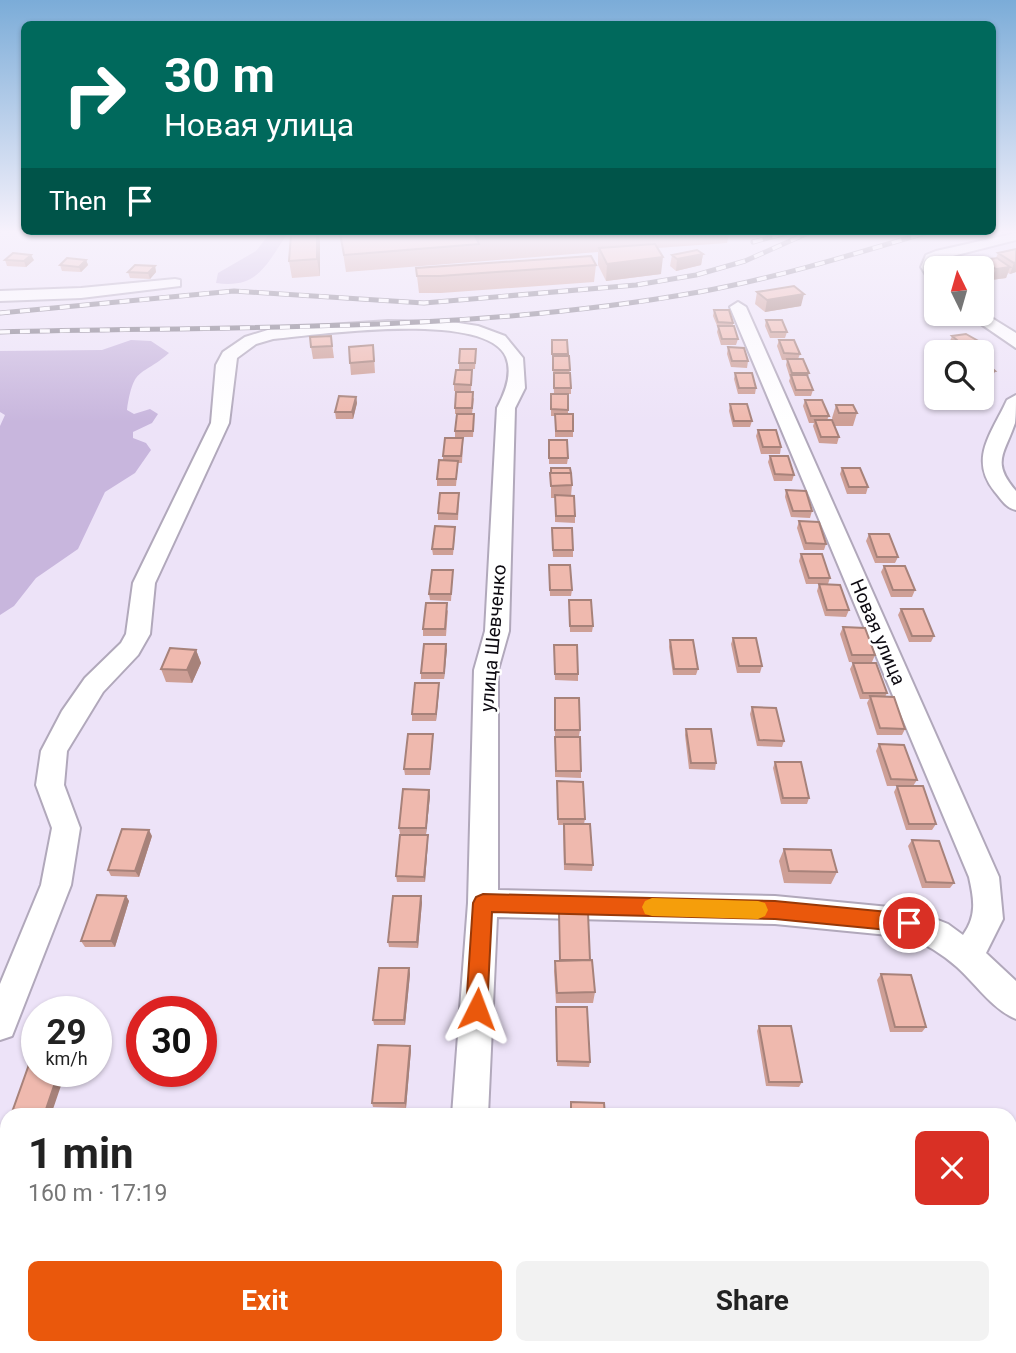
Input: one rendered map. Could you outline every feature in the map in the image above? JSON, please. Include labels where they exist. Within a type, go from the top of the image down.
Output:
[{"type":"street","name":"Новая улица","points":[[738,307],[984,877],[991,907],[984,933],[966,955]]},
{"type":"street","name":"улица Шевченко","points":[[0,1024],[56,885],[66,828],[50,785],[54,751],[71,718],[94,685],[130,649],[138,634],[144,583],[220,423],[224,400],[221,369],[228,354],[248,340],[271,334],[445,324],[475,329],[499,338],[515,358],[516,388],[506,408],[497,631],[486,670],[483,903],[470,1108]]},
{"type":"street","points":[[994,326],[1016,343]]},
{"type":"street","points":[[1016,400],[990,458],[995,479],[1016,504]]},
{"type":"street","points":[[483,903],[775,910],[909,923],[937,934],[966,955],[1016,1003]]},
{"type":"shaded area","points":[[131,340],[151,341],[169,353],[136,378],[127,410],[134,414],[150,409],[158,414],[152,423],[133,432],[133,438],[146,443],[151,450],[135,473],[105,492],[78,549],[36,578],[14,606],[0,615],[0,426],[5,415],[0,412],[0,351],[102,350]]},
{"type":"building","points":[[762,296],[791,296],[767,300]]},
{"type":"building","points":[[714,310],[729,310],[733,323],[718,322]]},
{"type":"building","points":[[766,320],[782,320],[787,332],[771,332]]},
{"type":"building","points":[[718,326],[734,326],[738,339],[722,339]]},
{"type":"building","points":[[966,334],[977,340],[957,340],[952,336]]},
{"type":"building","points":[[331,336],[332,346],[311,347],[310,337]]},
{"type":"building","points":[[552,340],[567,340],[568,354],[552,354]]},
{"type":"building","points":[[779,340],[794,340],[800,354],[784,353]]},
{"type":"building","points":[[373,345],[374,361],[350,363],[349,347]]},
{"type":"building","points":[[728,347],[744,348],[748,361],[732,361]]},
{"type":"building","points":[[460,349],[476,349],[475,363],[459,363]]},
{"type":"building","points":[[553,356],[569,356],[570,370],[553,370]]},
{"type":"building","points":[[787,359],[803,359],[809,373],[792,373]]},
{"type":"building","points":[[456,370],[472,370],[471,385],[454,384]]},
{"type":"building","points":[[554,373],[570,373],[571,388],[554,388]]},
{"type":"building","points":[[735,373],[752,373],[756,388],[739,388]]},
{"type":"building","points":[[791,375],[807,375],[813,390],[796,390]]},
{"type":"building","points":[[456,392],[473,392],[472,408],[455,408]]},
{"type":"building","points":[[551,394],[568,394],[568,410],[551,409]]},
{"type":"building","points":[[339,396],[356,397],[352,412],[335,412]]},
{"type":"building","points":[[805,400],[822,400],[829,416],[811,416]]},
{"type":"building","points":[[730,404],[747,404],[752,421],[734,421]]},
{"type":"building","points":[[836,405],[853,405],[857,413],[839,413]]},
{"type":"building","points":[[457,414],[474,414],[473,431],[455,431]]},
{"type":"building","points":[[555,414],[573,414],[573,431],[556,431]]},
{"type":"building","points":[[815,420],[832,420],[839,437],[821,437]]},
{"type":"building","points":[[758,430],[776,430],[781,447],[763,447]]},
{"type":"building","points":[[445,438],[463,438],[461,456],[443,456]]},
{"type":"building","points":[[549,440],[567,440],[568,458],[549,458]]},
{"type":"building","points":[[770,456],[788,456],[794,475],[775,474]]},
{"type":"building","points":[[439,460],[458,461],[456,479],[437,479]]},
{"type":"building","points":[[551,468],[570,468],[571,473],[551,473]]},
{"type":"building","points":[[842,468],[860,468],[868,487],[849,487]]},
{"type":"building","points":[[550,473],[571,473],[572,485],[551,486]]},
{"type":"building","points":[[786,490],[806,491],[812,511],[793,511]]},
{"type":"building","points":[[440,493],[459,493],[457,514],[438,513]]},
{"type":"building","points":[[555,495],[574,496],[575,516],[556,516]]},
{"type":"building","points":[[799,521],[819,522],[826,544],[806,543]]},
{"type":"building","points":[[435,526],[455,527],[453,549],[432,549]]},
{"type":"building","points":[[552,528],[572,528],[573,550],[553,550]]},
{"type":"building","points":[[869,534],[889,534],[898,557],[877,557]]},
{"type":"building","points":[[801,554],[822,554],[830,578],[809,578]]},
{"type":"building","points":[[549,565],[570,565],[572,590],[550,590]]},
{"type":"building","points":[[884,566],[905,566],[915,590],[893,590]]},
{"type":"building","points":[[432,570],[453,570],[451,594],[429,594]]},
{"type":"building","points":[[819,584],[840,585],[849,610],[827,610]]},
{"type":"building","points":[[569,600],[591,600],[593,626],[570,626]]},
{"type":"building","points":[[426,603],[447,603],[445,629],[423,629]]},
{"type":"building","points":[[901,609],[923,609],[934,636],[912,636]]},
{"type":"building","points":[[843,627],[865,628],[875,655],[852,655]]},
{"type":"building","points":[[733,638],[756,638],[762,666],[739,666]]},
{"type":"building","points":[[670,640],[693,640],[698,669],[674,669]]},
{"type":"building","points":[[424,644],[446,644],[444,673],[421,673]]},
{"type":"building","points":[[554,645],[577,645],[578,674],[555,674]]},
{"type":"building","points":[[170,648],[196,650],[187,670],[161,669]]},
{"type":"building","points":[[853,663],[876,663],[887,693],[863,693]]},
{"type":"building","points":[[415,683],[439,683],[436,714],[412,714]]},
{"type":"building","points":[[870,696],[894,697],[905,729],[880,728]]},
{"type":"building","points":[[555,698],[579,698],[580,730],[555,730]]},
{"type":"building","points":[[752,707],[776,708],[784,741],[759,740]]},
{"type":"building","points":[[686,729],[711,729],[716,763],[691,763]]},
{"type":"building","points":[[408,734],[433,734],[430,769],[404,769]]},
{"type":"building","points":[[555,737],[580,737],[581,771],[556,771]]},
{"type":"building","points":[[879,744],[904,745],[917,780],[891,779]]},
{"type":"building","points":[[775,762],[801,762],[809,798],[783,798]]},
{"type":"building","points":[[557,781],[583,782],[585,819],[558,819]]},
{"type":"building","points":[[897,786],[923,786],[936,824],[909,824]]},
{"type":"building","points":[[403,789],[429,790],[426,828],[399,828]]},
{"type":"building","points":[[564,824],[590,824],[593,865],[565,864]]},
{"type":"building","points":[[122,829],[149,830],[135,871],[108,870]]},
{"type":"building","points":[[400,835],[428,835],[424,877],[396,876]]},
{"type":"building","points":[[912,840],[939,841],[954,883],[926,882]]},
{"type":"building","points":[[784,849],[831,850],[837,872],[789,871]]},
{"type":"building","points":[[97,895],[126,896],[111,941],[81,941]]},
{"type":"building","points":[[393,896],[421,896],[417,942],[388,942]]},
{"type":"building","points":[[559,913],[588,913],[590,960],[560,960]]},
{"type":"building","points":[[592,960],[595,992],[557,993],[555,961]]},
{"type":"building","points":[[379,968],[409,968],[404,1020],[373,1020]]},
{"type":"building","points":[[881,974],[911,975],[926,1027],[895,1027]]},
{"type":"building","points":[[556,1007],[587,1007],[590,1062],[557,1061]]},
{"type":"building","points":[[759,1026],[791,1026],[802,1082],[769,1082]]},
{"type":"building","points":[[378,1045],[410,1046],[405,1103],[372,1103]]},
{"type":"building","points":[[21,1087],[54,1087],[46,1108],[13,1108]]},
{"type":"building","points":[[571,1102],[604,1103],[604,1108],[571,1108]]},
{"type":"railway","points":[[0,313],[179,296]]},
{"type":"railway","points":[[315,296],[424,303],[505,296]]},
{"type":"railway","points":[[0,332],[262,328],[438,321],[525,315],[671,296]]},
{"type":"slow traffic","points":[[652,907],[758,910]]},
{"type":"route","points":[[477,1009],[483,903],[775,910],[909,923]]}]
